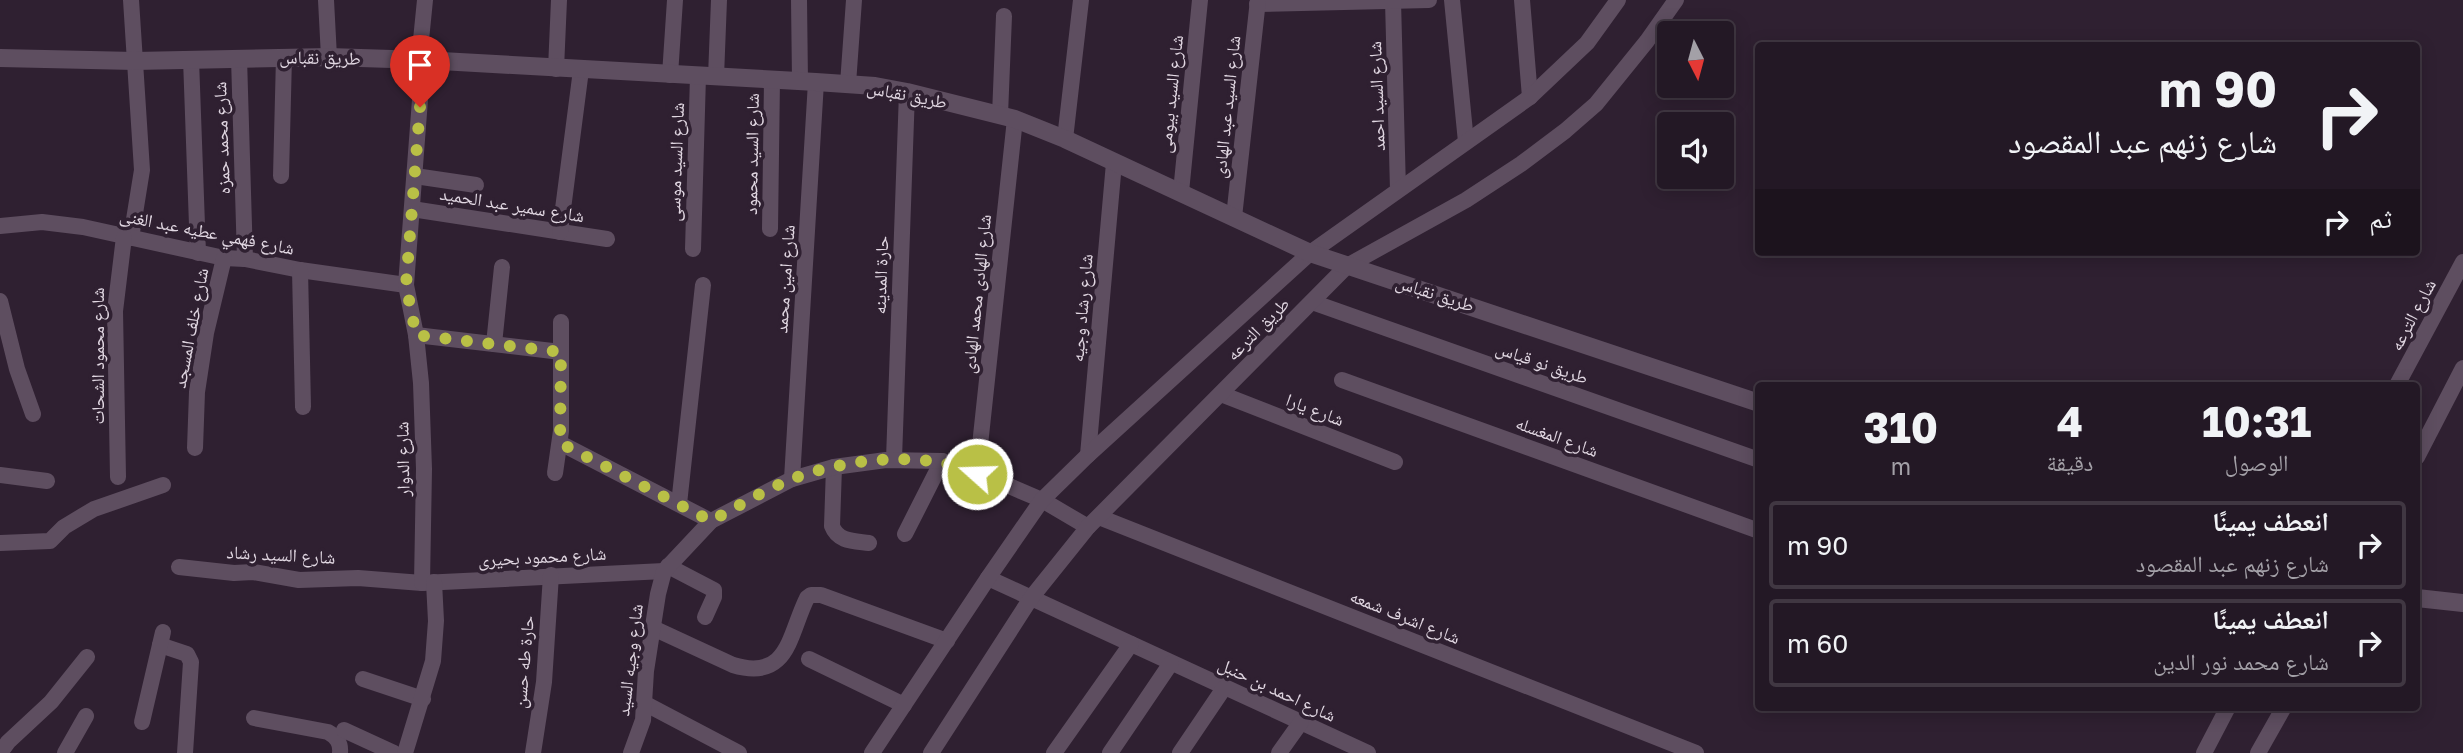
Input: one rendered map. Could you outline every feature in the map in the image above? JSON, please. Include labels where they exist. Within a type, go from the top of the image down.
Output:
[{"type":"street","name":"شارع محمود الشحات","points":[[118,477],[115,310],[142,170],[131,0]]},
{"type":"street","points":[[326,0],[329,57]]},
{"type":"street","name":"شارع الدوار","points":[[405,753],[433,661],[436,621],[428,582],[416,335],[406,285],[425,0]]},
{"type":"street","points":[[556,69],[559,0]]},
{"type":"street","points":[[670,75],[675,0]]},
{"type":"street","name":"شارع السيد موسى","points":[[693,249],[707,77],[719,0]]},
{"type":"street","name":"شارع امين محمد","points":[[792,480],[808,82],[799,0]]},
{"type":"street","points":[[848,84],[854,0]]},
{"type":"street","points":[[1065,139],[1081,0]]},
{"type":"street","name":"شارع السيد بيومى","points":[[1181,192],[1200,0]]},
{"type":"street","points":[[1257,2],[1429,0]]},
{"type":"street","points":[[1452,0],[1466,142]]},
{"type":"street","points":[[1522,0],[1530,97]]},
{"type":"street","name":"طريق الترعه","points":[[872,753],[1042,500],[1310,253],[1530,97],[1587,43],[1617,0]]},
{"type":"street","name":"طريق الترعه","points":[[931,753],[1031,598],[1093,522],[1348,265],[1466,200],[1565,131],[1596,104],[1676,0]]},
{"type":"street","name":"شارع السيد احمد","points":[[1393,1],[1398,190]]},
{"type":"street","name":"شارع السيد عبد الهادى","points":[[1234,217],[1257,2]]},
{"type":"street","name":"شارع الهادى محمد الهادى","points":[[977,474],[1007,117],[1004,16]]},
{"type":"street","points":[[281,176],[284,57]]},
{"type":"street","name":"طريق نقباس","points":[[0,58],[135,61],[329,57],[421,60],[848,84],[907,92],[1007,117],[1065,139],[1310,253],[1755,402]]},
{"type":"street","name":"شارع محمد حمزه","points":[[239,58],[245,259]]},
{"type":"street","points":[[191,60],[198,253]]},
{"type":"street","points":[[560,232],[581,70]]},
{"type":"street","name":"شارع السيد محمود","points":[[770,229],[772,80]]},
{"type":"street","name":"حارة المدينه","points":[[894,459],[907,92]]},
{"type":"street","name":"شارع رشاد وجيه","points":[[1088,455],[1114,163]]},
{"type":"street","points":[[415,176],[476,185]]},
{"type":"street","name":"شارع سمير عبد الحميد","points":[[412,209],[607,239]]},
{"type":"street","name":"شارع فهمي عطيه عبد الغنى","points":[[0,226],[42,222],[83,227],[224,258],[406,285]]},
{"type":"street","name":"شارع خلف المسجد","points":[[195,448],[197,392],[206,333],[224,258]]},
{"type":"street","name":"شارع الترعه","points":[[2399,382],[2463,262]]},
{"type":"street","points":[[494,344],[502,267]]},
{"type":"street","points":[[300,270],[303,407]]},
{"type":"street","points":[[678,505],[703,285]]},
{"type":"street","points":[[0,301],[13,356],[33,414]]},
{"type":"street","name":"طريق نو قياس","points":[[1312,302],[1755,459]]},
{"type":"street","points":[[555,473],[560,443],[561,321]]},
{"type":"street","points":[[416,335],[561,352]]},
{"type":"street","points":[[2420,451],[2463,368]]},
{"type":"street","name":"شارع المغسله","points":[[1342,380],[1755,530]]},
{"type":"street","name":"شارع يارا","points":[[1221,394],[1395,462]]},
{"type":"street","points":[[560,443],[711,521]]},
{"type":"street","name":"شارع اشرف شمعه","points":[[666,568],[711,521],[792,480],[834,467],[894,459],[942,461],[962,466],[1093,522],[1696,753]]},
{"type":"street","points":[[905,534],[942,461]]},
{"type":"street","points":[[834,467],[832,526],[835,533],[841,538],[869,543]]},
{"type":"street","points":[[0,475],[47,481]]},
{"type":"street","points":[[0,543],[50,541],[64,527],[93,509],[163,485]]},
{"type":"street","name":"شارع السيد رشاد","points":[[179,567],[234,573],[253,572],[299,580],[358,578],[428,582]]},
{"type":"street","points":[[666,568],[714,590],[714,597],[705,617]]},
{"type":"street","name":"شارع محمود بحيرى","points":[[428,582],[666,568]]},
{"type":"street","name":"شارع وجيه السيد","points":[[631,753],[643,720],[653,628],[666,568]]},
{"type":"street","name":"حارة طه حسن","points":[[533,753],[544,682],[551,575]]},
{"type":"street","name":"شارع احمد بن حنبل","points":[[988,578],[1368,753]]},
{"type":"street","points":[[653,628],[746,669],[758,668],[777,660],[787,650],[807,598],[821,594],[947,641]]},
{"type":"street","points":[[2420,598],[2463,603]]},
{"type":"street","points":[[142,722],[161,639],[187,654],[191,662],[185,753]]},
{"type":"street","points":[[1054,753],[1130,644]]},
{"type":"street","points":[[0,753],[8,742],[51,702],[87,657]]},
{"type":"street","points":[[809,659],[904,705]]},
{"type":"street","points":[[1110,753],[1171,663]]},
{"type":"street","points":[[363,679],[423,699]]},
{"type":"street","points":[[1180,753],[1224,688]]},
{"type":"street","points":[[644,703],[739,753]]},
{"type":"street","points":[[2204,753],[2226,711]]},
{"type":"street","points":[[2258,753],[2282,711]]},
{"type":"street","points":[[65,753],[86,716]]},
{"type":"street","points":[[254,718],[328,732],[336,737],[341,745],[340,753]]},
{"type":"street","points":[[1279,753],[1301,722]]},
{"type":"street","points":[[344,730],[394,753]]},
{"type":"route","points":[[420,107],[406,285],[416,335],[561,352],[560,443],[711,521],[792,480],[834,467],[894,459],[942,461],[962,466],[977,474]]}]
